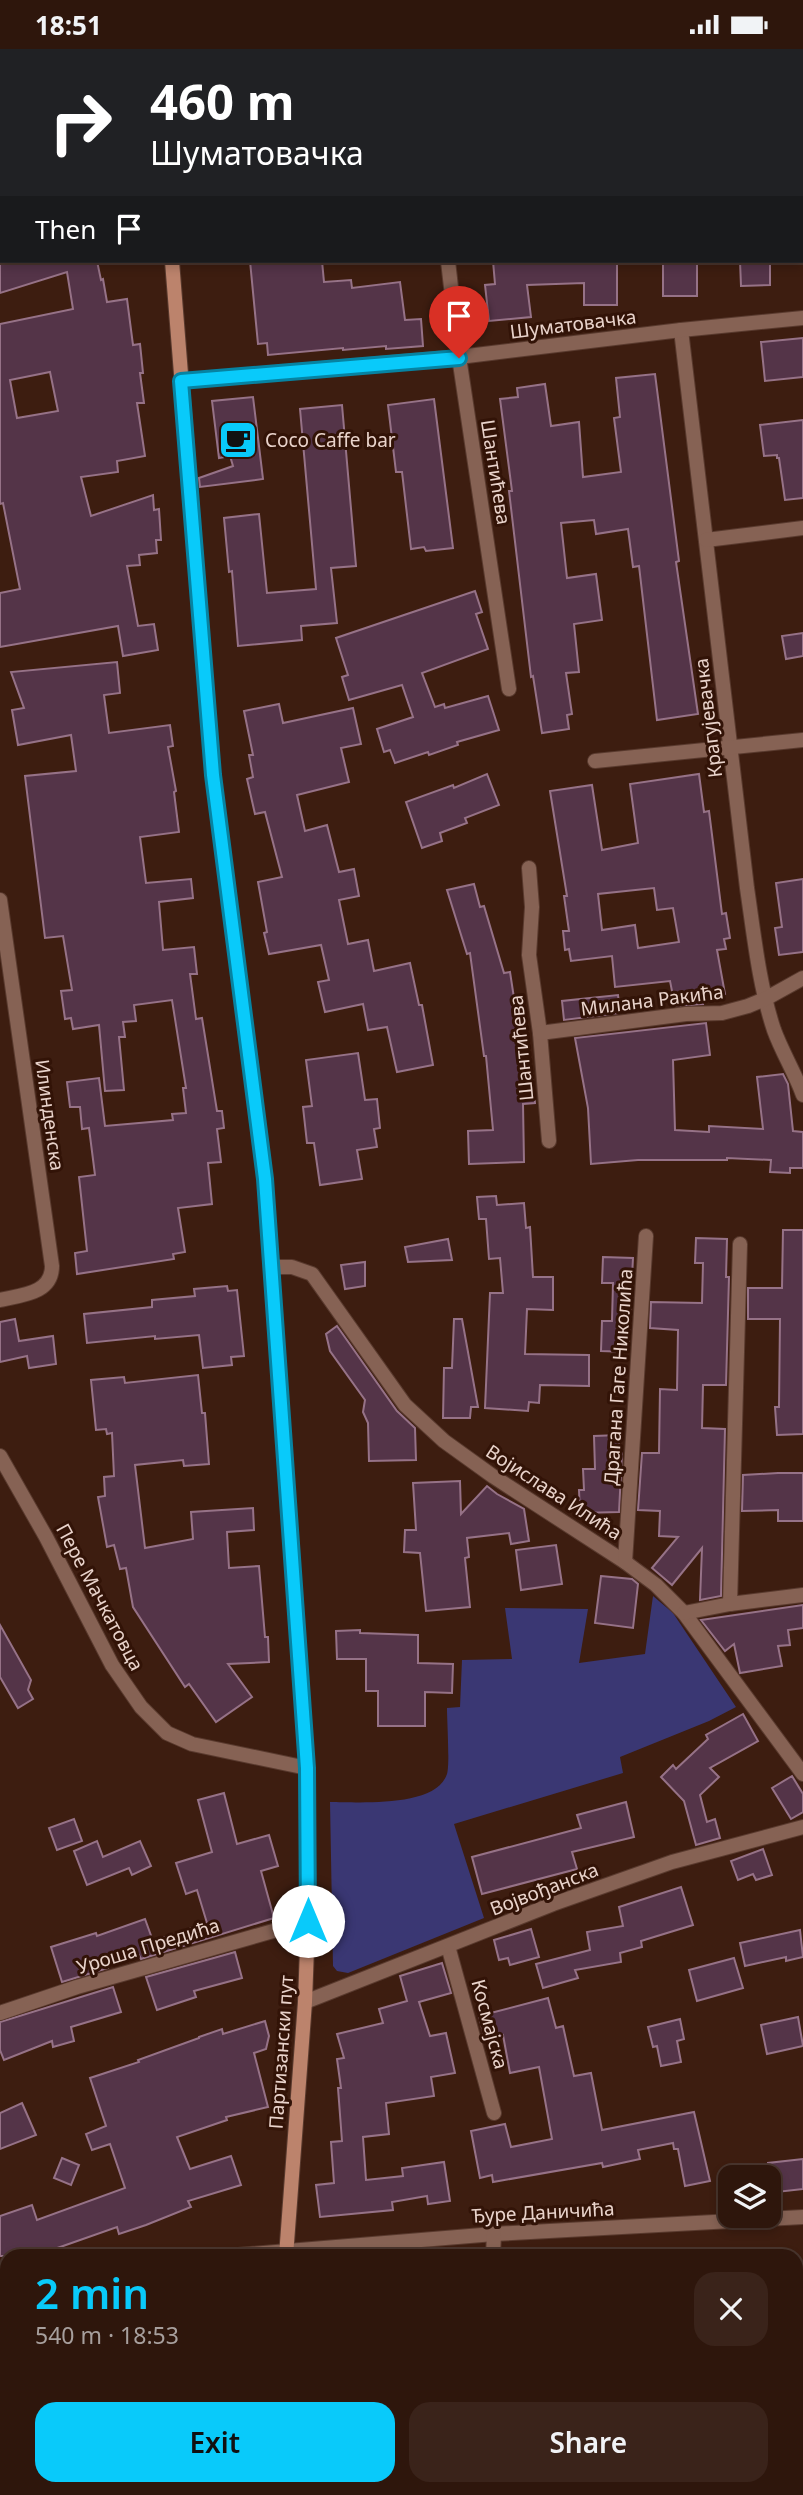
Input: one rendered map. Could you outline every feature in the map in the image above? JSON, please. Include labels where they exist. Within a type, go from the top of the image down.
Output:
[{"type":"main road","name":"Партизански пут","points":[[172,263],[213,775],[265,1179],[307,1768],[308,1921],[305,2002],[286,2249]]},
{"type":"street","name":"Шантићева","points":[[448,263],[459,358],[509,689]]},
{"type":"street","name":"Шуматовачка","points":[[181,381],[459,358],[681,330],[803,318]]},
{"type":"street","name":"Крагујевачка","points":[[681,330],[747,888],[765,999],[776,1035],[803,1094]]},
{"type":"street","points":[[706,540],[803,529]]},
{"type":"street","points":[[595,761],[803,740]]},
{"type":"street","name":"Шантићева","points":[[529,868],[532,899],[529,955],[540,1033],[548,1141]]},
{"type":"street","name":"Илинденска","points":[[0,900],[52,1266],[52,1276],[48,1283],[38,1290],[0,1300]]},
{"type":"street","name":"Милана Ракића","points":[[540,1033],[685,1014],[722,1013],[765,999],[803,978]]},
{"type":"street","name":"Драгана Гаге Николића","points":[[625,1562],[646,1236]]},
{"type":"street","points":[[730,1604],[740,1244]]},
{"type":"street","name":"Војислава Илића","points":[[272,1267],[304,1269],[312,1274],[405,1405],[444,1441],[656,1585],[684,1613],[803,1774]]},
{"type":"street","name":"Пере Мачкатовца","points":[[0,1456],[46,1537],[112,1665],[141,1707],[167,1733],[192,1744],[307,1768]]},
{"type":"street","points":[[684,1613],[803,1595]]},
{"type":"street","name":"Војвођанска","points":[[305,2002],[553,1904],[672,1862],[803,1827]]},
{"type":"street","name":"Уроша Предића","points":[[0,2013],[89,1984],[308,1921]]},
{"type":"street","name":"Космајска","points":[[448,1946],[494,2113]]},
{"type":"street","name":"Ђуре Даничића","points":[[338,2249],[494,2234],[803,2217]]},
{"type":"street","points":[[493,2249],[494,2234]]},
{"type":"shaded area","points":[[653,1596],[673,1613],[736,1707],[709,1721],[620,1757],[623,1773],[454,1824],[484,1918],[348,1973],[337,1971],[333,1966],[330,1802],[395,1801],[428,1793],[440,1785],[448,1769],[447,1708],[460,1707],[462,1660],[512,1659],[505,1608],[588,1609],[579,1663],[645,1654]]},
{"type":"building","points":[[0,263],[97,263],[107,302],[127,299],[133,345],[140,344],[144,403],[137,403],[145,456],[117,461],[118,472],[81,477],[91,516],[153,495],[154,510],[159,509],[161,540],[156,540],[157,553],[139,555],[140,565],[127,566],[138,626],[154,624],[158,650],[123,656],[118,626],[0,647],[0,593],[20,589],[3,503],[0,504],[0,324],[73,309],[67,272],[0,293]],"holes":[[[50,372],[58,411],[17,418],[10,380]]]},
{"type":"building","points":[[250,263],[322,263],[324,282],[351,280],[352,288],[400,282],[405,320],[421,319],[423,346],[343,348],[268,355],[267,343],[258,344]]},
{"type":"building","points":[[493,263],[617,263],[617,305],[584,305],[584,283],[527,285],[531,317],[489,321],[485,285],[495,284]]},
{"type":"building","points":[[663,263],[697,263],[697,296],[663,296]]},
{"type":"building","points":[[740,263],[770,263],[770,285],[741,286]]},
{"type":"building","points":[[803,338],[803,377],[765,381],[761,342]]},
{"type":"building","points":[[655,374],[679,561],[676,562],[698,714],[657,720],[639,566],[633,567],[628,529],[596,534],[594,520],[561,523],[567,578],[596,574],[602,620],[574,624],[579,672],[566,673],[572,714],[567,715],[569,729],[542,733],[533,676],[531,677],[500,399],[518,397],[517,388],[545,384],[551,426],[579,422],[583,477],[621,472],[614,418],[620,417],[616,378]]},
{"type":"building","points":[[253,397],[263,479],[200,487],[199,478],[233,466],[230,456],[219,458],[212,401]]},
{"type":"building","points":[[434,399],[453,548],[426,551],[424,547],[411,549],[402,472],[396,472],[388,405]]},
{"type":"building","points":[[342,405],[356,566],[331,568],[337,623],[301,626],[302,640],[238,646],[232,571],[229,572],[224,518],[259,514],[267,593],[316,589],[300,409]]},
{"type":"building","points":[[803,420],[803,498],[785,500],[779,458],[777,455],[764,456],[760,425]]},
{"type":"building","points":[[475,591],[482,612],[476,614],[488,649],[422,673],[435,707],[444,704],[445,708],[488,696],[499,730],[457,742],[458,745],[429,755],[428,752],[395,763],[390,750],[384,752],[377,729],[413,717],[402,685],[349,700],[342,677],[348,675],[336,638]]},
{"type":"building","points":[[803,633],[803,656],[786,659],[782,636]]},
{"type":"building","points":[[117,662],[120,693],[104,695],[109,733],[170,725],[173,746],[168,747],[176,791],[179,832],[140,837],[146,883],[191,879],[193,898],[159,902],[163,950],[194,947],[197,974],[190,974],[196,1019],[202,1018],[217,1111],[222,1111],[224,1128],[217,1129],[221,1162],[208,1163],[212,1204],[178,1208],[185,1252],[173,1254],[174,1259],[77,1274],[75,1253],[87,1251],[79,1177],[95,1175],[89,1128],[82,1129],[80,1107],[70,1107],[67,1082],[99,1078],[105,1126],[173,1120],[172,1114],[186,1113],[183,1088],[186,1088],[172,1000],[134,1005],[136,1021],[123,1022],[125,1037],[119,1037],[124,1090],[105,1091],[99,1025],[73,1029],[71,1018],[65,1019],[61,991],[72,990],[63,936],[45,938],[25,776],[76,771],[71,735],[18,745],[12,710],[24,708],[11,672]]},
{"type":"building","points":[[279,704],[283,723],[353,708],[361,744],[341,748],[349,782],[297,795],[305,831],[327,825],[339,872],[354,869],[359,896],[339,900],[348,944],[368,940],[374,971],[410,963],[419,1005],[422,1005],[433,1065],[397,1072],[387,1027],[368,1030],[363,1004],[325,1012],[318,982],[329,980],[321,945],[269,954],[258,882],[282,877],[265,812],[255,814],[247,779],[253,777],[249,755],[253,755],[244,711]]},
{"type":"building","points":[[487,774],[499,805],[465,818],[467,823],[440,833],[442,841],[422,848],[406,802],[453,785],[454,788]]},
{"type":"building","points":[[699,774],[704,812],[709,811],[722,914],[726,913],[730,938],[724,939],[726,949],[717,950],[725,994],[702,998],[703,1004],[675,1006],[670,981],[615,987],[612,956],[571,961],[569,949],[565,950],[563,931],[569,931],[564,896],[567,896],[550,791],[592,785],[602,850],[638,843],[630,784]],"holes":[[[654,888],[657,910],[673,908],[679,942],[638,948],[635,925],[602,930],[598,894]]]},
{"type":"building","points":[[803,879],[803,952],[779,955],[775,928],[782,927],[776,883]]},
{"type":"building","points":[[474,884],[480,907],[484,906],[504,973],[510,972],[518,1024],[522,1024],[528,1073],[532,1072],[535,1103],[523,1104],[524,1162],[469,1164],[468,1131],[493,1130],[486,1056],[470,953],[467,954],[447,890]]},
{"type":"building","points":[[618,995],[620,1013],[564,1020],[562,1001]]},
{"type":"building","points":[[706,1023],[710,1055],[673,1060],[675,1130],[709,1132],[709,1126],[763,1129],[757,1077],[783,1074],[788,1084],[793,1131],[803,1132],[803,1168],[790,1168],[790,1173],[770,1172],[771,1160],[727,1158],[591,1164],[588,1108],[575,1038]]},
{"type":"building","points":[[358,1053],[365,1100],[377,1099],[380,1128],[374,1129],[377,1147],[357,1150],[362,1179],[320,1185],[314,1143],[307,1143],[303,1107],[312,1106],[306,1060]]},
{"type":"building","points":[[496,1196],[497,1205],[524,1203],[526,1228],[530,1227],[533,1277],[553,1277],[553,1310],[527,1309],[525,1354],[589,1355],[589,1386],[540,1385],[539,1403],[529,1402],[528,1411],[485,1408],[490,1293],[503,1293],[500,1258],[489,1259],[486,1219],[479,1219],[477,1197]]},
{"type":"building","points":[[783,1230],[803,1230],[803,1434],[777,1435],[775,1407],[779,1407],[780,1319],[748,1319],[748,1288],[782,1288]]},
{"type":"building","points":[[696,1238],[727,1239],[726,1277],[729,1277],[726,1385],[703,1385],[702,1428],[725,1429],[721,1596],[700,1600],[702,1548],[672,1585],[652,1568],[678,1537],[659,1536],[660,1511],[638,1510],[642,1453],[659,1453],[660,1389],[677,1390],[678,1330],[650,1328],[651,1302],[702,1303],[703,1263],[695,1263]]},
{"type":"building","points":[[448,1239],[452,1260],[408,1262],[405,1247]]},
{"type":"building","points":[[603,1257],[633,1258],[628,1352],[601,1351],[602,1321],[612,1321],[613,1283],[602,1283]]},
{"type":"building","points":[[365,1262],[365,1286],[345,1289],[341,1265]]},
{"type":"building","points":[[227,1286],[228,1291],[237,1290],[244,1356],[231,1357],[232,1365],[203,1368],[199,1335],[155,1339],[155,1336],[87,1343],[84,1314],[152,1307],[152,1300],[195,1296],[194,1289]]},
{"type":"building","points":[[15,1319],[19,1341],[53,1336],[56,1364],[29,1368],[27,1356],[0,1362],[0,1322]]},
{"type":"building","points":[[454,1319],[462,1319],[478,1407],[471,1407],[470,1418],[443,1418],[444,1368],[452,1368]]},
{"type":"building","points":[[337,1326],[397,1411],[415,1428],[416,1460],[369,1461],[368,1423],[363,1412],[365,1400],[330,1351],[326,1334]]},
{"type":"building","points":[[198,1375],[202,1413],[205,1413],[209,1464],[184,1466],[183,1460],[135,1465],[145,1548],[193,1539],[191,1512],[253,1508],[254,1530],[227,1532],[229,1568],[259,1566],[269,1662],[228,1664],[252,1697],[216,1722],[189,1684],[185,1687],[133,1607],[126,1568],[120,1569],[114,1545],[107,1547],[98,1497],[105,1496],[104,1477],[114,1476],[112,1433],[107,1434],[106,1429],[96,1430],[91,1380],[124,1377],[125,1383]]},
{"type":"building","points":[[619,1435],[619,1452],[622,1453],[619,1512],[580,1513],[579,1490],[584,1490],[583,1469],[595,1469],[594,1436]]},
{"type":"building","points":[[803,1473],[803,1521],[778,1521],[778,1510],[742,1511],[743,1475]]},
{"type":"building","points":[[460,1481],[461,1514],[487,1486],[524,1509],[529,1541],[511,1544],[509,1533],[467,1538],[469,1557],[465,1558],[470,1607],[426,1611],[420,1553],[404,1552],[405,1530],[416,1530],[413,1483]]},
{"type":"building","points":[[556,1545],[562,1584],[521,1590],[516,1550]]},
{"type":"building","points":[[601,1576],[632,1579],[638,1584],[633,1628],[595,1623]]},
{"type":"building","points":[[803,1605],[803,1628],[788,1630],[790,1645],[778,1646],[782,1666],[740,1673],[734,1644],[725,1651],[701,1620]]},
{"type":"building","points":[[0,1625],[31,1680],[28,1690],[33,1699],[18,1708],[0,1677]]},
{"type":"building","points":[[360,1630],[360,1633],[418,1635],[418,1663],[453,1664],[452,1693],[425,1692],[425,1726],[378,1726],[378,1691],[366,1691],[366,1659],[337,1659],[336,1631]]},
{"type":"building","points":[[743,1714],[758,1741],[710,1768],[719,1777],[700,1795],[707,1822],[715,1819],[720,1838],[696,1845],[684,1801],[661,1777],[673,1765],[676,1769],[708,1739],[706,1735]]},
{"type":"building","points":[[792,1776],[803,1794],[803,1812],[791,1819],[772,1788]]},
{"type":"building","points":[[224,1793],[237,1844],[269,1835],[278,1866],[261,1871],[274,1918],[141,1959],[139,1955],[62,1982],[51,1947],[96,1933],[97,1936],[145,1919],[153,1941],[207,1923],[197,1890],[186,1894],[176,1863],[212,1852],[198,1800]]},
{"type":"building","points":[[626,1802],[634,1837],[572,1852],[577,1869],[482,1894],[472,1857],[581,1828],[577,1815]]},
{"type":"building","points":[[74,1819],[82,1841],[57,1850],[49,1828]]},
{"type":"building","points":[[97,1841],[103,1857],[140,1841],[151,1866],[132,1875],[129,1868],[87,1885],[74,1851]]},
{"type":"building","points":[[763,1849],[772,1875],[756,1880],[753,1874],[738,1880],[731,1861]]},
{"type":"building","points":[[681,1887],[693,1925],[641,1941],[642,1947],[620,1953],[621,1962],[575,1970],[578,1978],[543,1988],[536,1964],[590,1950],[587,1932],[623,1926],[619,1907]]},
{"type":"building","points":[[531,1929],[539,1957],[510,1965],[508,1958],[499,1960],[494,1940]]},
{"type":"building","points":[[800,1930],[803,1957],[786,1961],[786,1957],[745,1966],[740,1943]]},
{"type":"building","points":[[235,1952],[242,1978],[194,1991],[196,1997],[157,2010],[146,1977]]},
{"type":"building","points":[[734,1958],[743,1988],[697,2001],[689,1970]]},
{"type":"building","points":[[442,1963],[451,1993],[419,2002],[430,2036],[446,2033],[455,2073],[431,2077],[434,2096],[386,2103],[389,2134],[363,2137],[366,2180],[403,2176],[402,2168],[444,2162],[450,2201],[428,2204],[427,2196],[392,2202],[393,2210],[320,2217],[316,2185],[334,2183],[331,2142],[342,2141],[338,2088],[341,2088],[337,2059],[344,2058],[337,2034],[383,2023],[379,2009],[407,2001],[400,1976]]},
{"type":"building","points":[[113,1987],[121,2012],[71,2027],[74,2041],[53,2047],[52,2041],[4,2060],[0,2050],[0,2022]]},
{"type":"building","points":[[548,1998],[556,2028],[563,2026],[574,2076],[591,2073],[602,2130],[694,2112],[710,2181],[685,2186],[678,2149],[674,2149],[673,2143],[638,2150],[640,2159],[603,2167],[602,2163],[493,2182],[492,2175],[480,2178],[471,2131],[505,2124],[511,2147],[552,2139],[539,2067],[510,2073],[503,2035],[485,2040],[479,2016]]},
{"type":"building","points":[[798,2017],[803,2046],[767,2054],[761,2025]]},
{"type":"building","points":[[680,2019],[684,2039],[677,2041],[681,2062],[661,2066],[657,2046],[653,2047],[648,2027]]},
{"type":"building","points":[[265,2021],[269,2036],[266,2049],[254,2053],[268,2107],[226,2117],[227,2120],[177,2137],[190,2169],[231,2156],[241,2185],[188,2201],[191,2207],[119,2234],[117,2227],[55,2249],[0,2249],[0,2216],[32,2205],[37,2220],[125,2188],[110,2144],[92,2150],[86,2134],[106,2126],[90,2078],[222,2029],[223,2034]]},
{"type":"building","points":[[22,2103],[36,2135],[0,2149],[0,2113]]},
{"type":"building","points":[[62,2158],[79,2165],[71,2185],[54,2178]]},
{"type":"building","points":[[803,2159],[803,2189],[781,2192],[781,2165],[768,2163]]},
{"type":"place","name":"Coco Caffe bar","points":[[238,440]]},
{"type":"route","points":[[308,1921],[307,1768],[265,1179],[213,775],[181,381],[459,358]]}]
